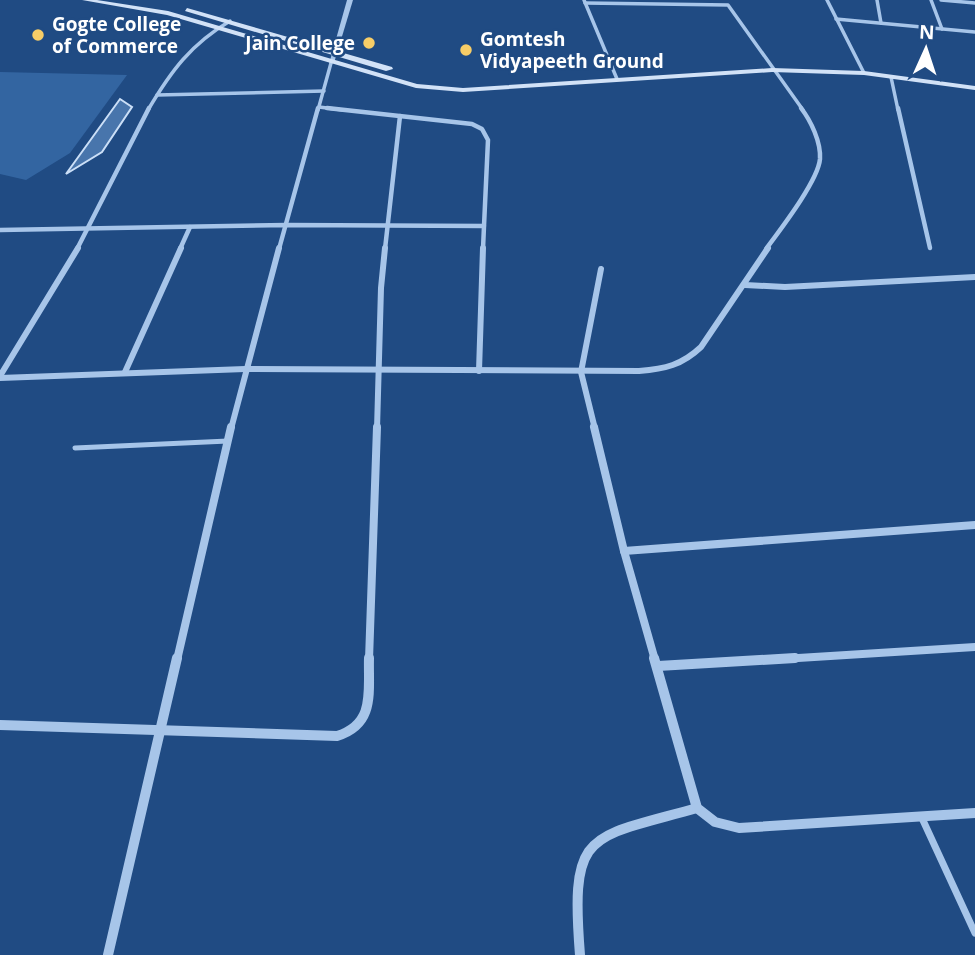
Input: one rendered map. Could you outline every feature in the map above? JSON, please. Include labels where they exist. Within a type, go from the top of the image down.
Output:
[{"type":"main road","points":[[85,0],[168,13],[416,86],[463,90],[486,84]]},
{"type":"main road","points":[[131,0],[230,21],[421,78],[486,84],[769,66],[862,70],[975,88]]},
{"type":"main road","points":[[862,70],[891,77],[975,88]]},
{"type":"street","points":[[108,955],[245,369],[350,0]]},
{"type":"street","points":[[827,0],[862,70]]},
{"type":"street","points":[[877,0],[881,23]]},
{"type":"street","points":[[932,0],[942,29]]},
{"type":"street","points":[[941,0],[975,3]]},
{"type":"street","points":[[0,377],[245,369],[581,372],[665,370],[684,364],[701,347],[745,285],[807,189],[820,161],[818,141],[806,114],[769,66],[728,5],[584,2],[616,75]]},
{"type":"street","points":[[836,19],[975,32]]},
{"type":"street","points":[[0,377],[89,229],[157,95],[191,48],[216,27],[230,21]]},
{"type":"street","points":[[891,77],[930,248]]},
{"type":"street","points":[[157,95],[324,91]]},
{"type":"street","points":[[319,107],[472,124],[487,135],[479,371]]},
{"type":"street","points":[[0,725],[337,736],[354,731],[365,722],[368,702],[381,288],[400,116]]},
{"type":"street","points":[[0,230],[287,225],[484,226]]},
{"type":"street","points":[[125,372],[190,227]]},
{"type":"street","points":[[601,269],[581,372],[624,551],[658,666],[687,783],[697,808],[715,822],[739,828],[975,813]]},
{"type":"street","points":[[745,285],[785,287],[975,277]]},
{"type":"street","points":[[624,551],[975,525]]},
{"type":"street","points":[[658,666],[975,647]]},
{"type":"street","points":[[580,955],[578,874],[586,852],[604,835],[697,808]]},
{"type":"lane","points":[[75,448],[228,441]]},
{"type":"lane","points":[[922,816],[975,933]]},
{"type":"shaded area","points":[[0,72],[127,75],[70,153],[26,180],[0,174]]},
{"type":"building","points":[[120,99],[132,107],[102,152],[66,174]]},
{"type":"place","name":"Gogte College of Commerce","points":[[38,35]]},
{"type":"place","name":"Jain College","points":[[369,43]]},
{"type":"place","name":"Gomtesh Vidyapeeth Ground","points":[[466,50]]}]
